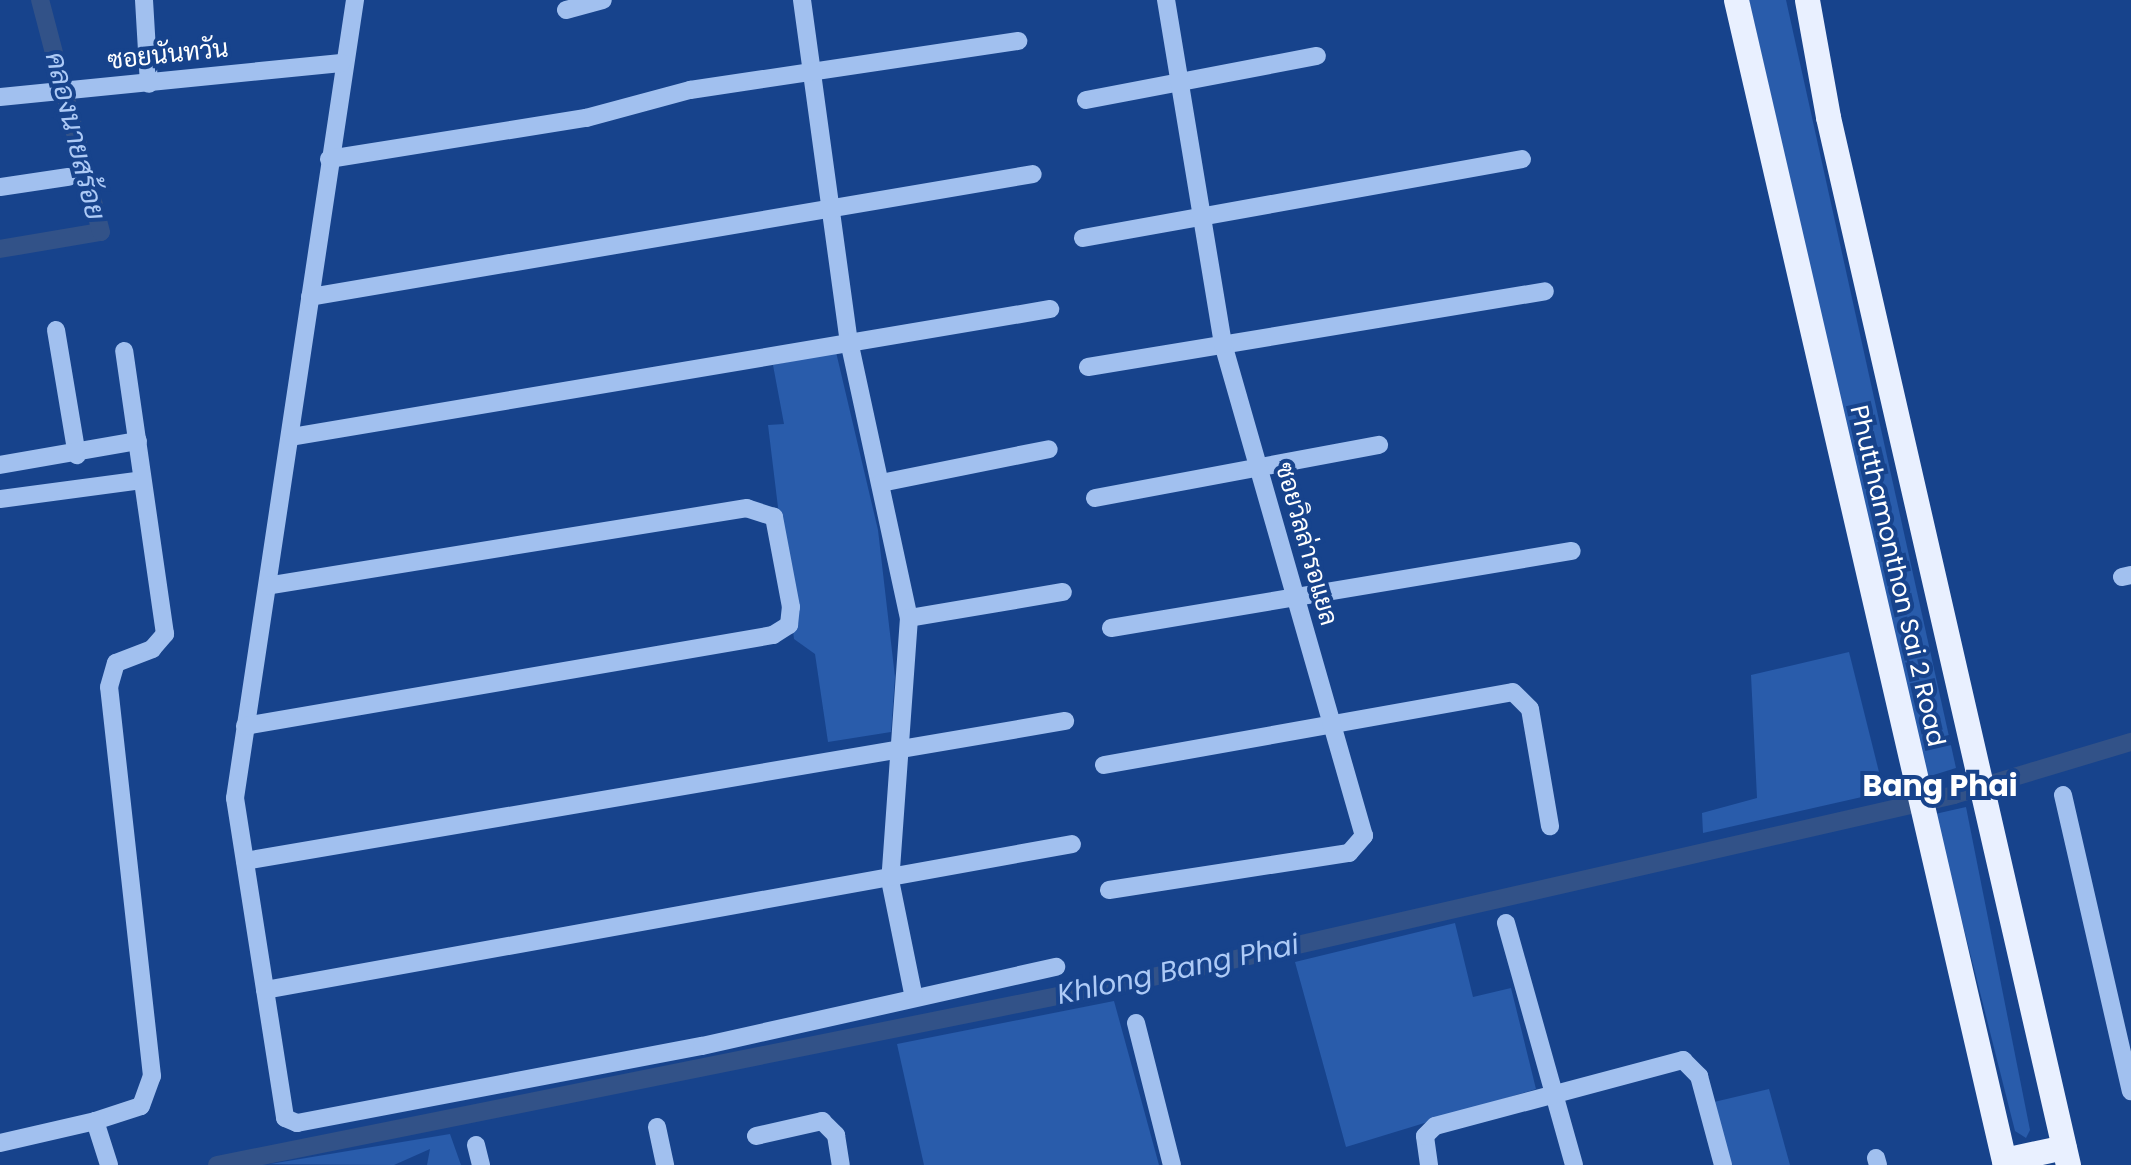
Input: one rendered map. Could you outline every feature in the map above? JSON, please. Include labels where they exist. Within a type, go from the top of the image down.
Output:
[{"type":"main road","name":"Phutthamonthon Sai 2 Road","points":[[1736,0],[2004,1162]]},
{"type":"main road","name":"Phutthamonthon Sai 2 Road","points":[[1807,0],[1828,117],[2066,1156]]},
{"type":"main road","points":[[2004,1162],[2066,1156]]},
{"type":"street","points":[[144,0],[149,84]]},
{"type":"street","points":[[354,0],[341,63],[291,437],[235,798],[279,1108],[297,1123],[1056,967]]},
{"type":"street","points":[[566,10],[603,0]]},
{"type":"street","points":[[802,0],[849,341],[910,618],[890,880],[914,998]]},
{"type":"street","name":"ซอยวิลล่ารอแยล","points":[[1109,890],[1349,853],[1362,845],[1334,724],[1222,344],[1166,0]]},
{"type":"street","points":[[330,159],[1018,41]]},
{"type":"street","points":[[1086,100],[1317,56]]},
{"type":"street","name":"ซอยนันทวัน","points":[[0,97],[341,63]]},
{"type":"street","points":[[1083,238],[1522,159]]},
{"type":"street","points":[[310,297],[1034,174]]},
{"type":"street","points":[[0,186],[68,177]]},
{"type":"street","points":[[1088,367],[1545,291]]},
{"type":"street","points":[[291,437],[1050,308]]},
{"type":"street","points":[[56,330],[78,455]]},
{"type":"street","points":[[0,1143],[141,1106],[151,1092],[109,687],[116,662],[152,649],[165,634],[124,351]]},
{"type":"street","points":[[0,464],[78,455],[138,442]]},
{"type":"street","points":[[1095,498],[1379,445]]},
{"type":"street","points":[[881,483],[1050,450]]},
{"type":"street","points":[[0,499],[142,480]]},
{"type":"street","points":[[245,726],[773,635],[789,624],[792,607],[774,517],[747,508],[268,586]]},
{"type":"street","points":[[1112,628],[1572,551]]},
{"type":"street","points":[[910,618],[1063,592]]},
{"type":"street","points":[[1104,764],[1512,692],[1530,710],[1550,826]]},
{"type":"street","points":[[245,861],[1065,721]]},
{"type":"street","points":[[2064,794],[2131,1091]]},
{"type":"street","points":[[265,990],[890,880],[1072,844]]},
{"type":"street","points":[[1506,923],[1574,1165]]},
{"type":"street","points":[[1136,1023],[1172,1165]]},
{"type":"street","points":[[1429,1165],[1425,1136],[1436,1126],[1692,1062],[1723,1165]]},
{"type":"street","points":[[95,1121],[107,1160]]},
{"type":"street","points":[[756,1136],[822,1121],[836,1135],[841,1165]]},
{"type":"street","points":[[656,1127],[665,1165]]},
{"type":"street","points":[[476,1145],[482,1165]]},
{"type":"shaded area","points":[[1749,0],[1786,0],[1956,768],[1927,777]]},
{"type":"shaded area","points":[[836,352],[878,530],[895,677],[891,732],[828,742],[815,654],[794,639],[768,425],[784,424],[773,365]]},
{"type":"shaded area","points":[[1849,652],[1884,792],[1703,833],[1702,813],[1757,798],[1751,675]]},
{"type":"shaded area","points":[[1966,807],[2030,1130],[2026,1138],[2015,1131],[1935,814]]},
{"type":"shaded area","points":[[1455,923],[1473,997],[1511,988],[1536,1089],[1346,1147],[1295,962]]},
{"type":"shaded area","points":[[1114,1001],[1159,1165],[924,1165],[897,1044]]},
{"type":"shaded area","points":[[1769,1089],[1790,1165],[1731,1165],[1714,1102]]},
{"type":"shaded area","points":[[450,1134],[461,1165],[427,1165],[430,1149],[394,1165],[270,1164]]},
{"type":"waterway","name":"คลองนายสร้อย","points":[[0,249],[101,232],[40,0]]},
{"type":"waterway","name":"Khlong Bang Phai","points":[[217,1165],[1192,969],[1954,795],[2131,742]]},
{"type":"district","name":"Bang Phai","points":[[1940,786]]}]
